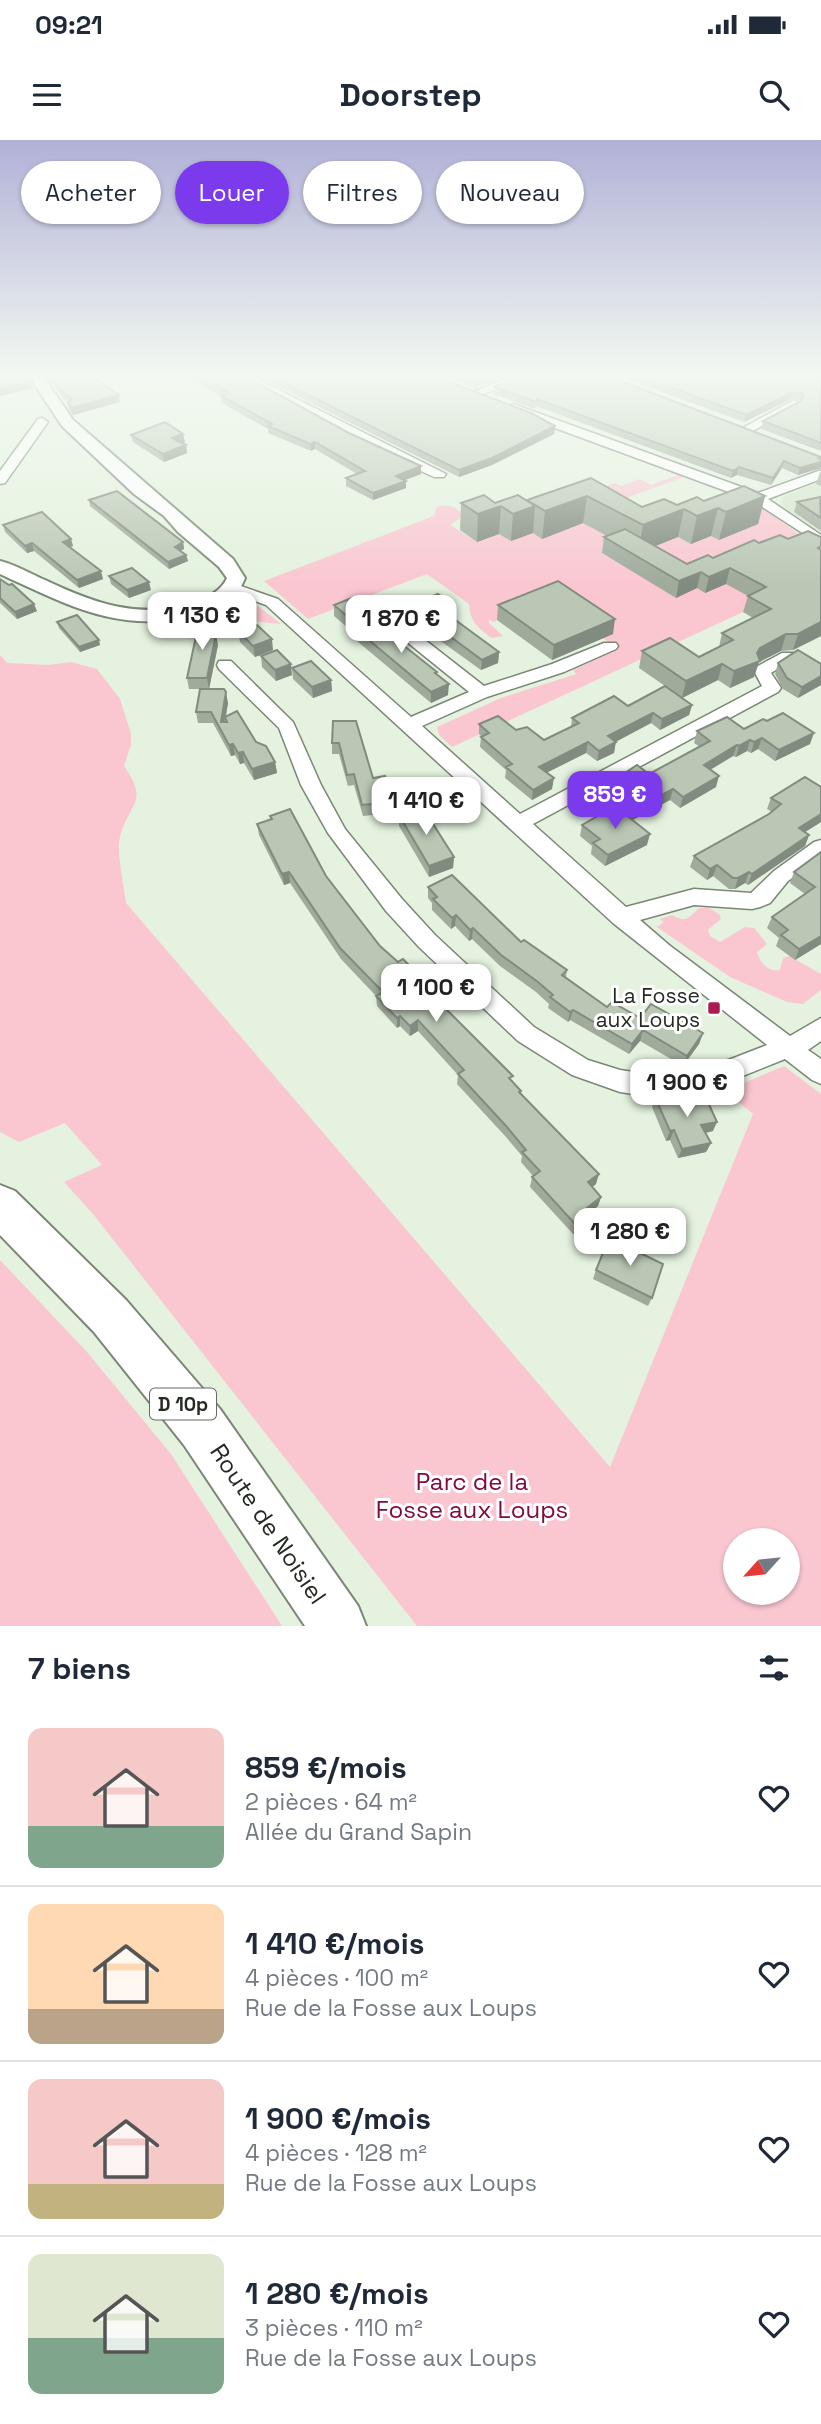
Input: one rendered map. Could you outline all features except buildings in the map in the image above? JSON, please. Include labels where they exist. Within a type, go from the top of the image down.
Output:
[{"type":"main road","name":"Route de Noisiel","points":[[0,1206],[110,1316],[202,1427],[338,1626]]},
{"type":"street","points":[[0,480],[25,445]]},
{"type":"street","points":[[0,567],[108,613],[132,619],[180,615],[220,599],[232,588],[236,578],[233,570],[91,445]]},
{"type":"street","points":[[377,445],[439,474]]},
{"type":"street","points":[[614,445],[758,498],[821,541]]},
{"type":"street","points":[[758,498],[821,474]]},
{"type":"street","points":[[232,588],[272,602],[661,951],[821,1073]]},
{"type":"street","points":[[382,614],[481,693]]},
{"type":"street","points":[[409,725],[481,693],[558,668],[610,646]]},
{"type":"street","points":[[517,824],[772,688],[762,671],[788,657]]},
{"type":"street","points":[[225,664],[287,726],[311,785],[338,833],[377,885],[427,941],[526,1034],[581,1068],[620,1081],[653,1086],[681,1085],[715,1076],[787,1048],[821,1028]]},
{"type":"street","points":[[621,916],[694,897],[752,901],[762,897],[780,876],[821,847]]},
{"type":"shaded area","points":[[821,481],[821,533],[782,506],[782,497]]},
{"type":"green space","points":[[681,474],[687,476],[626,498],[603,554],[622,565],[642,557],[637,553],[678,537],[691,544],[712,536],[719,540],[757,524],[759,505],[821,550],[743,612],[452,747],[439,735],[437,727],[501,698],[576,674],[573,670],[617,650],[556,596],[493,622],[489,619],[489,623],[503,636],[492,638],[476,624],[469,604],[427,574],[308,619],[264,581],[434,516],[436,508],[440,506],[449,506],[462,513],[463,516],[450,525],[477,542],[499,534],[511,541],[533,533],[575,497],[615,483],[621,486],[640,479],[651,485]]},
{"type":"green space","points":[[231,603],[258,606],[281,624],[197,616]]},
{"type":"green space","name":"Parc de la Fosse aux Loups","points":[[0,655],[7,663],[48,665],[71,662],[97,669],[120,699],[131,734],[131,745],[124,766],[132,778],[137,795],[119,843],[126,903],[610,1467],[753,1114],[725,1091],[784,1066],[821,1094],[821,1626],[417,1626],[93,1214],[64,1182],[102,1165],[65,1123],[19,1142],[0,1132]]},
{"type":"green space","points":[[699,908],[709,908],[719,914],[721,919],[708,930],[710,936],[720,942],[745,927],[754,928],[767,944],[757,952],[765,966],[780,970],[783,958],[789,956],[821,974],[821,990],[803,1004],[787,1002],[730,977],[657,927],[664,922],[660,919],[672,915],[681,919],[687,918]]},
{"type":"green space","points":[[0,1260],[87,1352],[171,1454],[282,1626],[0,1626]]},
{"type":"place","name":"La Fosse aux Loups","points":[[714,1008]]}]
